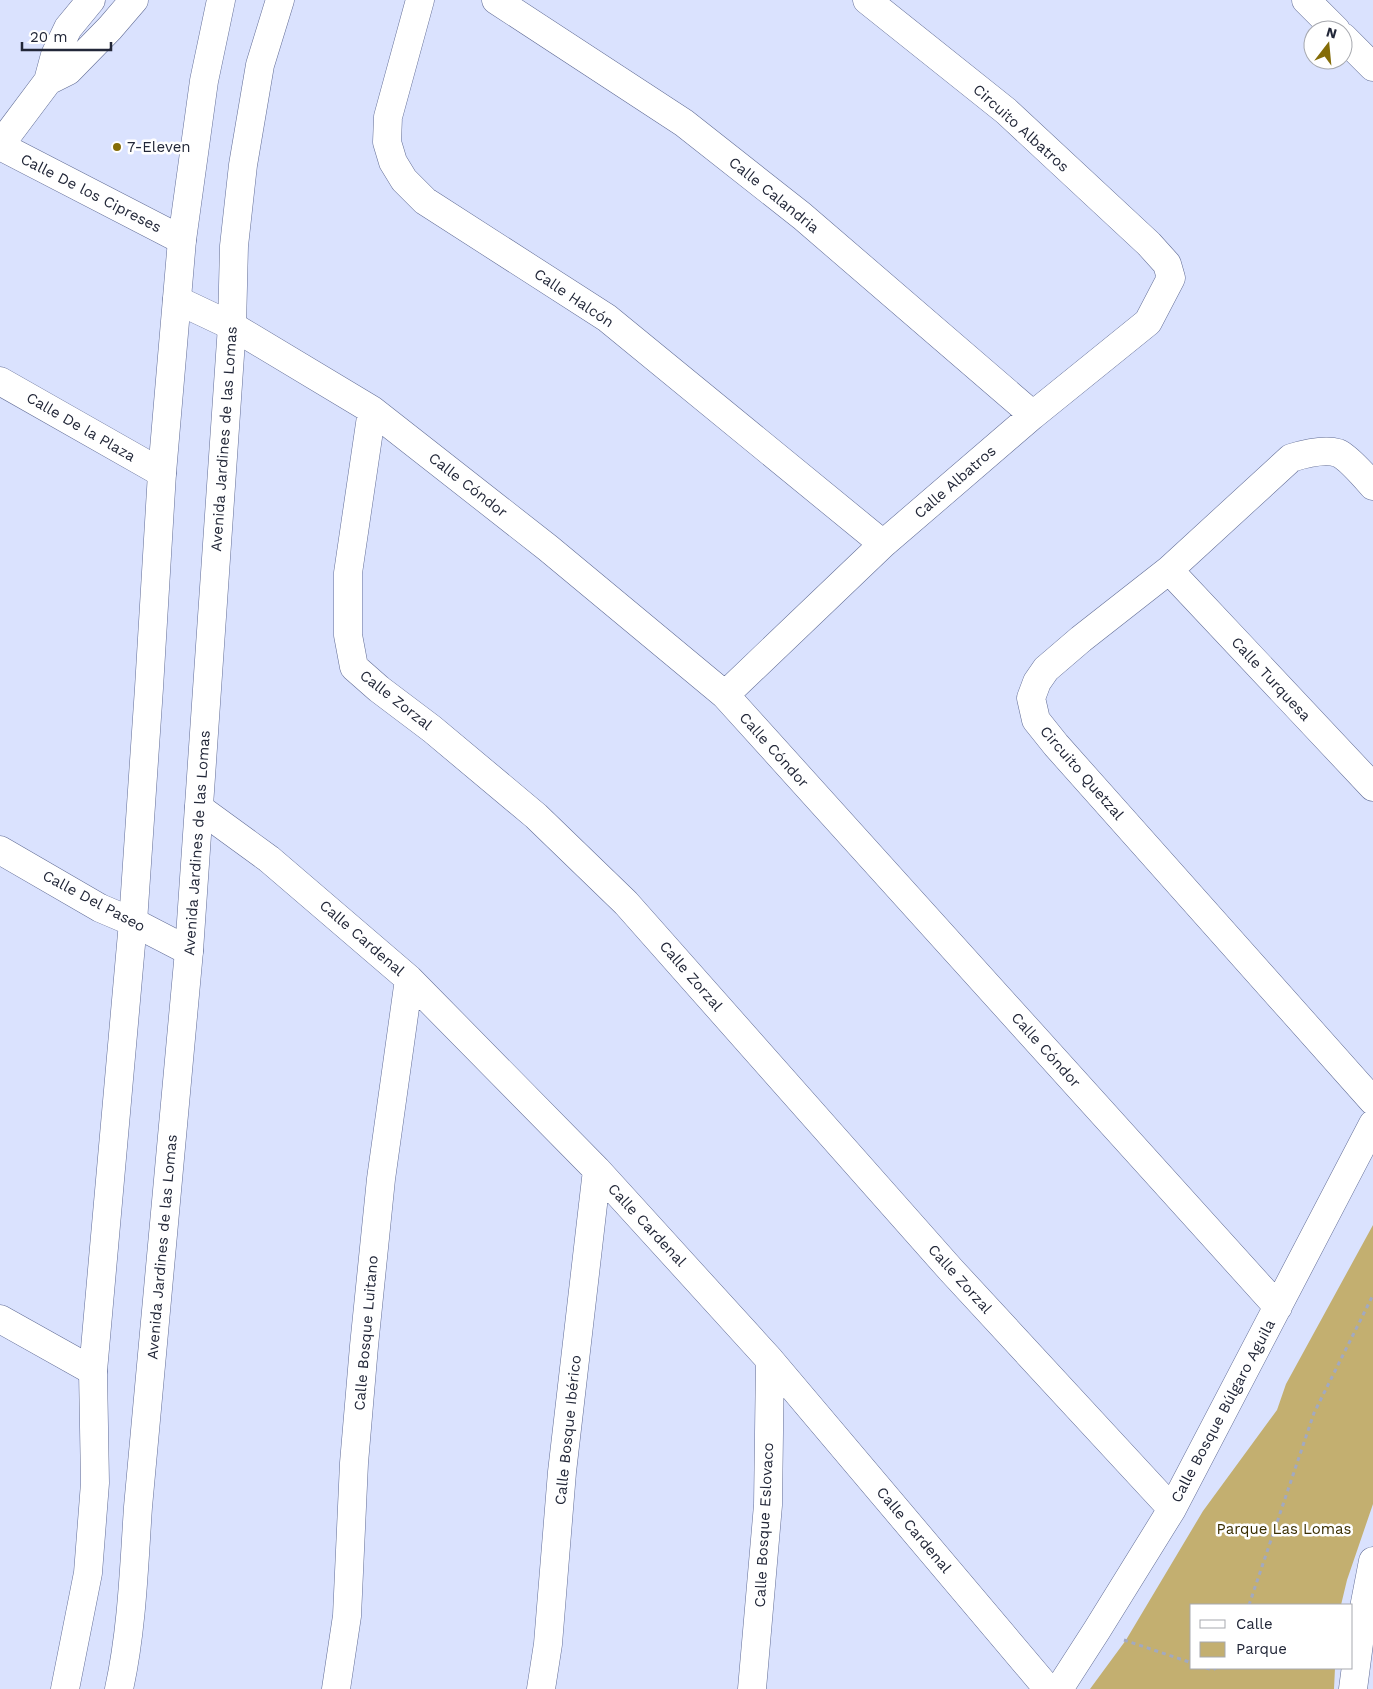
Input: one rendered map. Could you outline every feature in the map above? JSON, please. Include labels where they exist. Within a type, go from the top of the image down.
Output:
[{"type":"street","points":[[0,146],[48,81],[55,55],[68,28],[91,0]]},
{"type":"street","points":[[48,81],[68,71],[134,0]]},
{"type":"street","points":[[64,1689],[88,1573],[95,1483],[92,1371],[133,922],[150,688],[162,473],[182,240],[204,81],[221,0]]},
{"type":"street","name":"Avenida Jardines de las Lomas","points":[[119,1689],[133,1587],[139,1497],[189,951],[232,326],[234,246],[243,165],[260,65],[280,0]]},
{"type":"street","name":"Calle Halcón","points":[[420,0],[388,117],[388,142],[393,162],[404,180],[425,201],[606,318],[883,544]]},
{"type":"street","name":"Calle Calandria","points":[[496,0],[684,123],[802,216],[1032,415]]},
{"type":"street","name":"Circuito Albatros","points":[[867,0],[1006,111],[1149,244],[1166,264]]},
{"type":"street","points":[[1306,0],[1326,20]]},
{"type":"street","points":[[1353,47],[1373,67]]},
{"type":"street","name":"Calle De los Cipreses","points":[[0,146],[182,240]]},
{"type":"street","name":"Calle Albatros","points":[[724,695],[883,544],[1032,415],[1148,322],[1171,278],[1166,264]]},
{"type":"street","name":"Calle Cóndor","points":[[177,300],[232,326],[372,410],[548,548],[724,695],[1278,1307]]},
{"type":"street","name":"Calle De la Plaza","points":[[0,381],[162,473]]},
{"type":"street","name":"Calle Zorzal","points":[[372,410],[348,573],[348,635],[354,667],[536,816],[626,903],[945,1262],[1172,1509]]},
{"type":"street","name":"Circuito Quetzal","points":[[1373,486],[1338,453],[1313,452],[1291,458],[1169,570],[1046,669],[1031,698],[1036,720],[1373,1101]]},
{"type":"street","name":"Calle Turquesa","points":[[1169,570],[1373,787]]},
{"type":"street","name":"Calle Cardenal","points":[[199,808],[269,859],[409,979],[597,1170],[770,1360],[1048,1689]]},
{"type":"street","name":"Calle Del Paseo","points":[[0,850],[100,908],[133,922],[189,951]]},
{"type":"street","name":"Calle Bosque Luitano","points":[[336,1689],[346,1616],[356,1444],[381,1179],[409,979]]},
{"type":"street","name":"Calle Bosque Búlgaro Aguila","points":[[1059,1689],[1098,1630],[1172,1509],[1373,1124]]},
{"type":"street","name":"Calle Bosque Ibérico","points":[[541,1689],[548,1644],[562,1472],[597,1170]]},
{"type":"street","points":[[0,1319],[92,1371]]},
{"type":"street","name":"Calle Bosque Eslovaco","points":[[752,1689],[768,1505],[770,1360]]},
{"type":"street","points":[[1353,1689],[1368,1614],[1373,1561]]},
{"type":"path","points":[[1249,1604],[1314,1413],[1373,1295]]},
{"type":"path","points":[[1098,1630],[1190,1662]]},
{"type":"green space","name":"Parque Las Lomas","points":[[1373,1225],[1373,1504],[1347,1580],[1341,1604],[1190,1604],[1190,1669],[1335,1669],[1334,1689],[1090,1689],[1126,1640],[1203,1511],[1277,1410],[1286,1384]]},
{"type":"place","name":"7-Eleven","points":[[117,147]]}]
